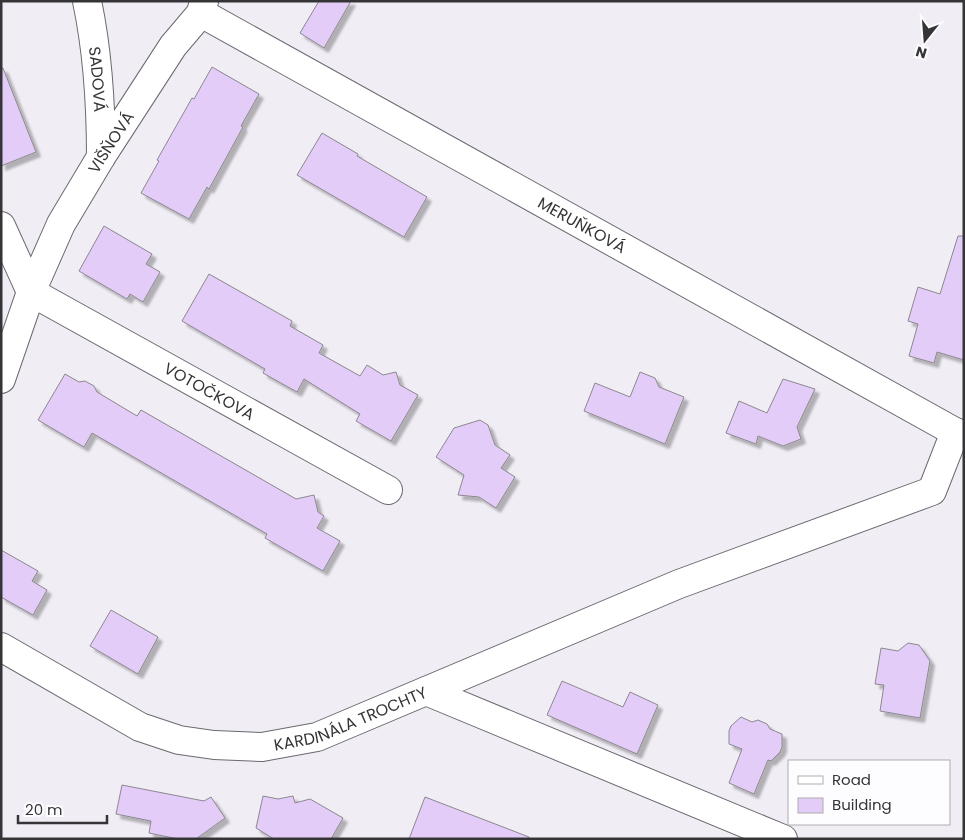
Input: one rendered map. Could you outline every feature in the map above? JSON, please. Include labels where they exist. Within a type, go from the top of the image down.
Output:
[{"type":"street","name":"SADOVÁ","points":[[87,1],[94,33],[101,112],[101,157]]},
{"type":"street","name":"VIŠŇOVÁ","points":[[1,379],[31,292],[61,224],[101,157],[173,46],[202,7]]},
{"type":"street","name":"MERUŇKOVÁ","points":[[202,7],[960,434]]},
{"type":"street","points":[[1,226],[31,292],[1,316]]},
{"type":"street","name":"VOTOČKOVA","points":[[31,292],[388,490]]},
{"type":"street","points":[[426,691],[679,584],[932,490],[960,434]]},
{"type":"street","name":"KARDINÁLA TROCHTY","points":[[1,648],[140,727],[179,740],[214,746],[262,747],[317,737],[426,691],[783,839]]},
{"type":"building","points":[[319,1],[351,1],[324,48],[300,33]]},
{"type":"building","points":[[212,67],[259,94],[209,189],[207,187],[189,219],[141,193],[159,161],[157,160]]},
{"type":"building","points":[[1,68],[3,68],[36,152],[1,166]]},
{"type":"building","points":[[322,133],[427,197],[404,237],[297,175]]},
{"type":"building","points":[[104,226],[152,254],[146,264],[160,272],[143,302],[130,294],[127,299],[79,271]]},
{"type":"building","points":[[958,236],[964,236],[964,360],[937,352],[934,363],[909,356],[918,324],[908,321],[918,287],[940,294]]},
{"type":"building","points":[[209,274],[292,321],[290,326],[323,345],[319,353],[360,376],[367,365],[383,375],[396,372],[400,385],[418,395],[391,441],[356,421],[360,414],[304,379],[297,392],[263,373],[265,369],[182,321]]},
{"type":"building","points":[[640,372],[655,378],[659,387],[684,397],[665,444],[584,411],[595,383],[630,397]]},
{"type":"building","points":[[65,374],[79,382],[85,381],[94,386],[97,392],[137,416],[141,410],[296,499],[314,495],[318,512],[324,516],[317,528],[340,541],[323,571],[265,538],[267,534],[92,433],[84,447],[38,420]]},
{"type":"building","points":[[783,379],[815,389],[797,427],[801,439],[783,446],[758,436],[756,444],[726,433],[739,401],[767,413]]},
{"type":"building","points":[[480,420],[488,425],[495,445],[510,455],[501,468],[515,477],[496,508],[479,497],[458,495],[464,475],[436,457],[454,428]]},
{"type":"building","points":[[1,550],[38,571],[32,581],[47,590],[33,615],[1,597]]},
{"type":"building","points":[[111,610],[158,637],[138,674],[90,646]]},
{"type":"building","points":[[908,643],[919,645],[930,661],[920,718],[880,711],[884,685],[875,684],[881,648],[898,651]]},
{"type":"building","points":[[562,681],[623,707],[630,692],[658,705],[637,754],[547,715]]},
{"type":"building","points":[[741,717],[752,722],[758,720],[767,724],[770,729],[782,734],[780,752],[771,761],[768,760],[754,794],[729,783],[742,749],[729,744],[729,731],[731,726]]},
{"type":"building","points":[[122,785],[204,801],[211,797],[225,818],[196,839],[178,839],[149,833],[151,821],[116,814]]},
{"type":"building","points":[[263,796],[278,799],[293,796],[295,803],[310,799],[343,818],[331,839],[274,839],[256,828]]},
{"type":"building","points":[[425,797],[529,837],[528,839],[409,839]]}]
